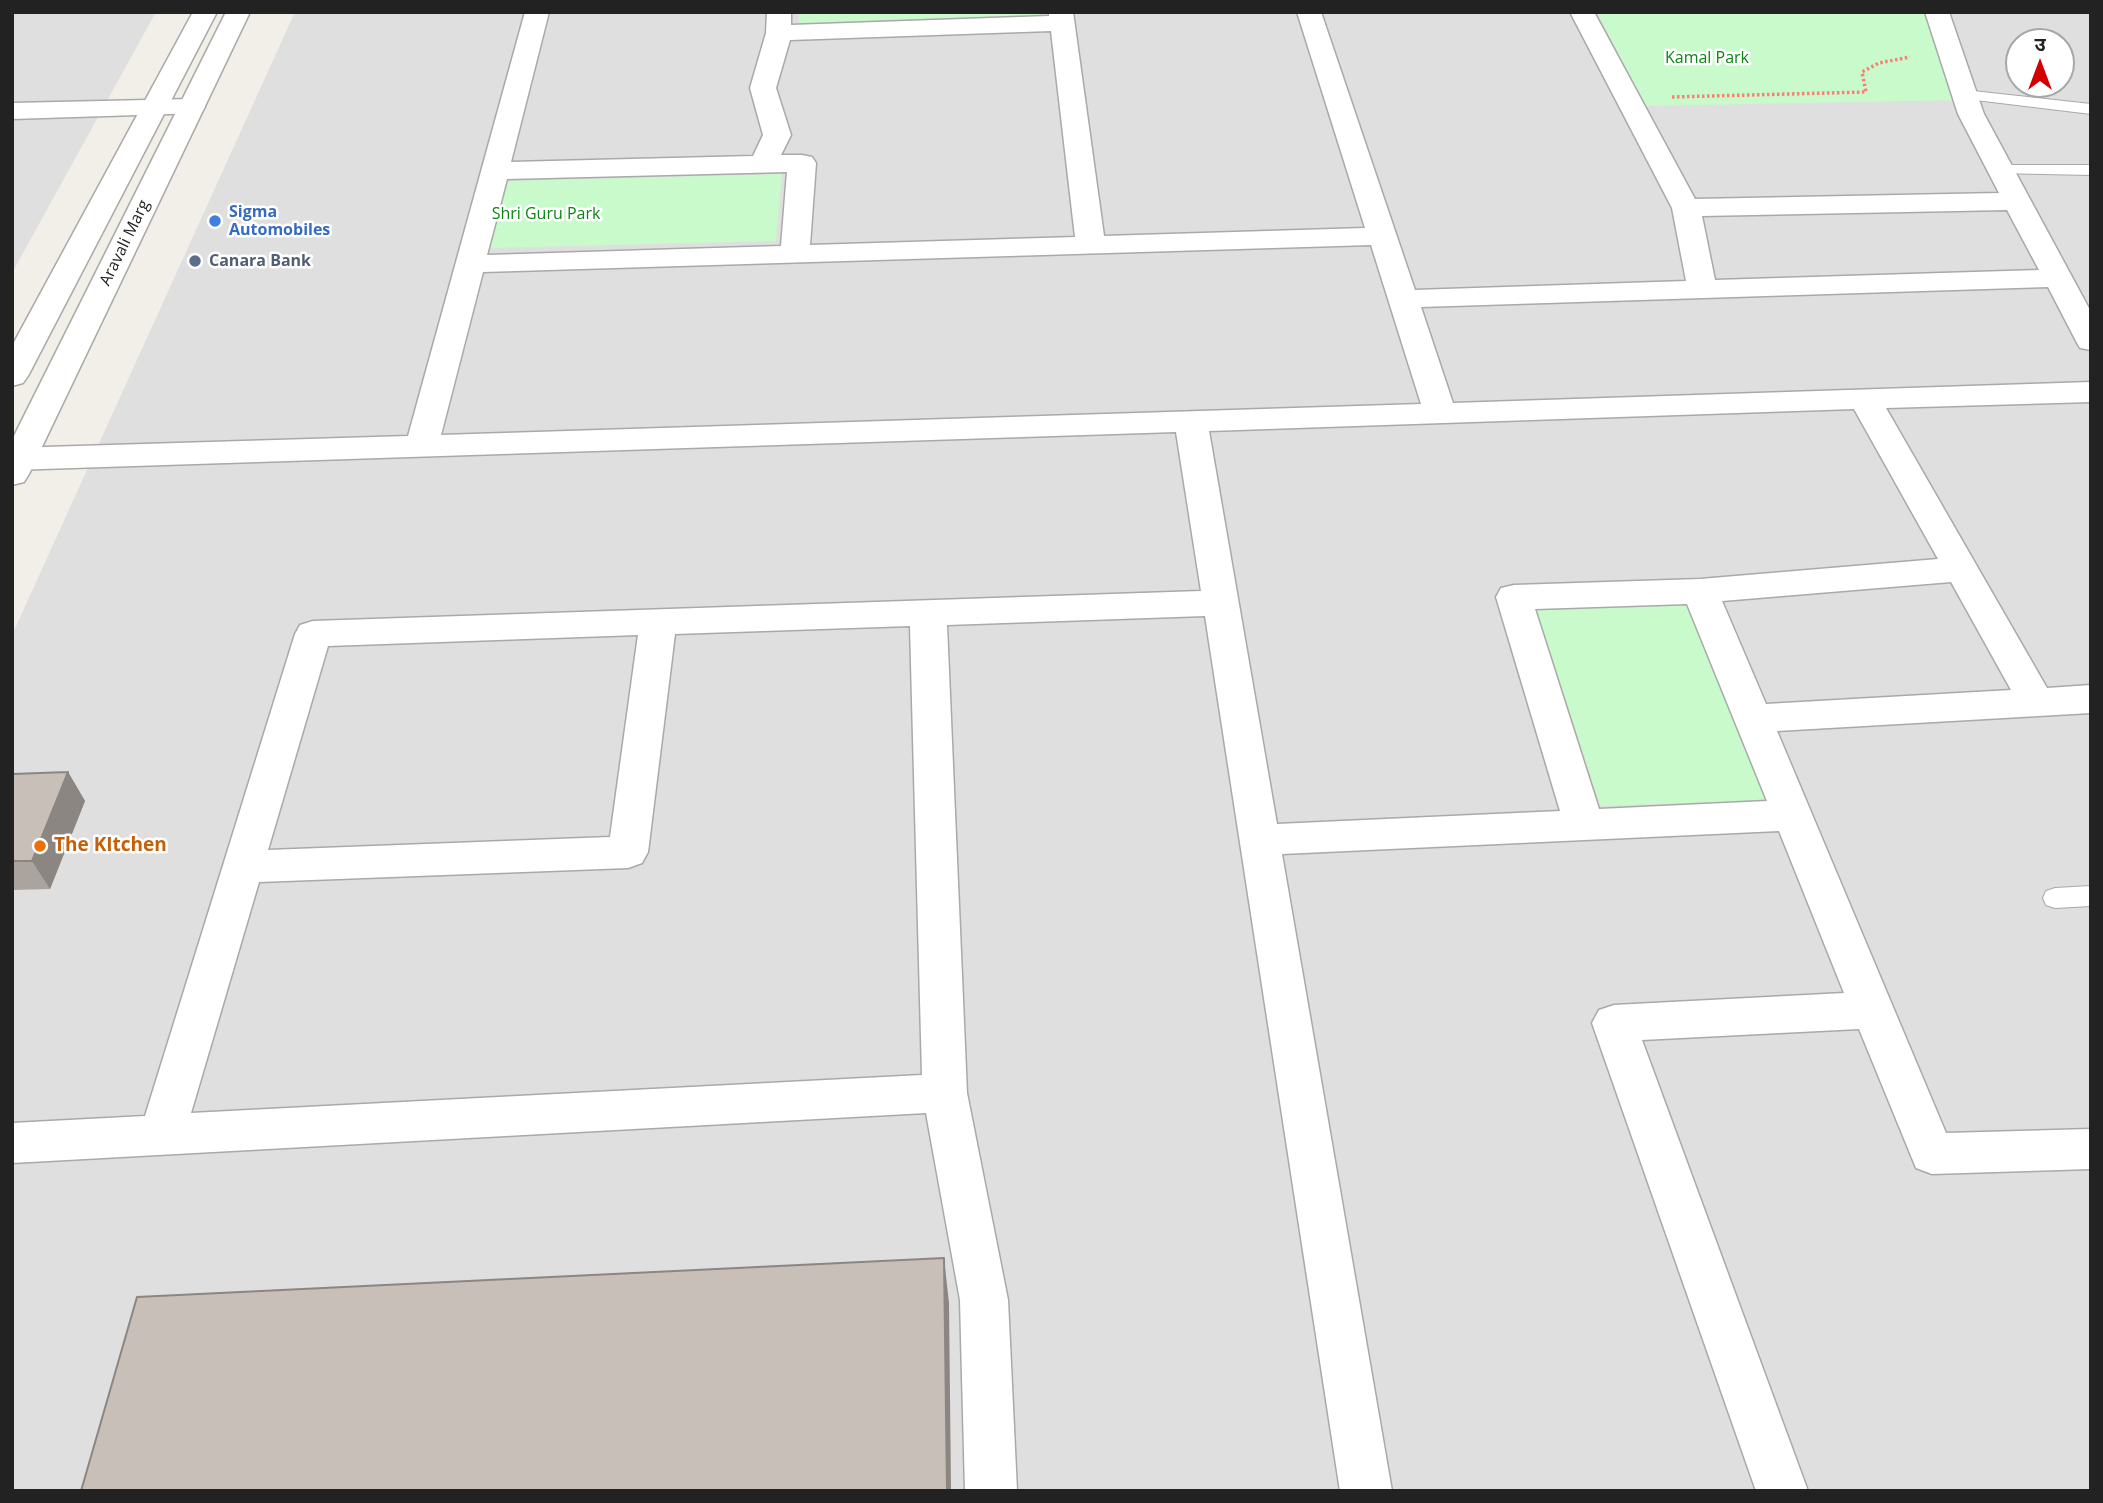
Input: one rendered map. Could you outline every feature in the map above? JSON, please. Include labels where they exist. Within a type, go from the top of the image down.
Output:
[{"type":"street","name":"Aravali Marg","points":[[12,376],[205,12]]},
{"type":"street","name":"Aravali Marg","points":[[15,464],[238,12]]},
{"type":"street","points":[[422,446],[537,12]]},
{"type":"street","points":[[1309,12],[1440,413]]},
{"type":"street","points":[[1582,12],[1686,208],[1702,288]]},
{"type":"street","points":[[1937,12],[1971,114],[2091,341]]},
{"type":"street","points":[[762,164],[777,135],[762,88],[779,22],[1061,18],[1091,245]]},
{"type":"street","points":[[12,111],[192,107]]},
{"type":"street","points":[[495,171],[802,163],[795,254]]},
{"type":"street","points":[[1686,208],[2017,201]]},
{"type":"street","points":[[470,264],[1382,236]]},
{"type":"street","points":[[1403,299],[2057,278]]},
{"type":"street","points":[[15,464],[422,446],[2091,392]]},
{"type":"street","points":[[1865,400],[2037,703]]},
{"type":"street","points":[[1191,421],[1366,1491]]},
{"type":"street","points":[[1584,825],[1514,597],[1700,591],[1961,569]]},
{"type":"street","points":[[1700,591],[1932,1154],[2091,1149]]},
{"type":"street","points":[[162,1135],[313,634],[1221,603]]},
{"type":"street","points":[[928,612],[945,1093],[984,1300],[991,1491]]},
{"type":"street","points":[[242,867],[628,852],[659,622]]},
{"type":"street","points":[[1753,719],[2091,699]]},
{"type":"street","points":[[1259,840],[1793,815]]},
{"type":"street","points":[[1782,1491],[1614,1023],[1872,1010]]},
{"type":"street","points":[[12,1143],[945,1093]]},
{"type":"lane","points":[[1964,95],[2091,109]]},
{"type":"lane","points":[[2000,170],[2091,170]]},
{"type":"lane","points":[[2055,898],[2091,896]]},
{"type":"path","points":[[1664,97],[1866,92],[1862,72],[1879,63],[1920,56]]},
{"type":"shaded area","points":[[12,12],[156,12],[12,273]]},
{"type":"shaded area","points":[[295,12],[2091,12],[2091,1491],[12,1491],[12,635]]},
{"type":"green space","points":[[799,12],[1039,12],[1039,15],[799,23]]},
{"type":"green space","name":"Kamal Park","points":[[1597,12],[1930,12],[1957,100],[1645,106]]},
{"type":"green space","name":"Shri Guru Park","points":[[782,174],[776,241],[489,248],[507,181]]},
{"type":"green space","points":[[1691,603],[1771,800],[1600,806],[1536,608]]},
{"type":"building","points":[[68,772],[32,861],[12,861],[12,774]]},
{"type":"building","points":[[944,1258],[947,1491],[81,1491],[137,1297]]},
{"type":"place","name":"Sigma Automobiles","points":[[215,221]]},
{"type":"place","name":"Canara Bank","points":[[195,261]]},
{"type":"place","name":"The KItchen","points":[[40,846]]}]
